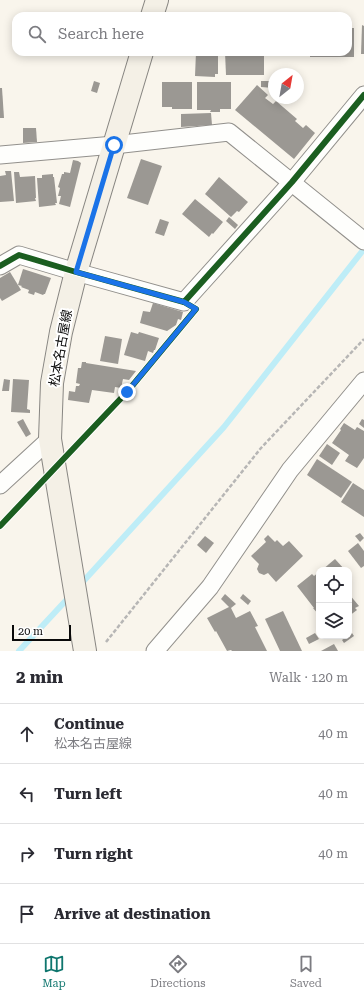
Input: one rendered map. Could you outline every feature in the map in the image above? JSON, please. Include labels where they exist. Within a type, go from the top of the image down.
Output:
[{"type":"main road","points":[[153,12],[157,0]]},
{"type":"main road","name":"松本名古屋線","points":[[85,651],[50,439],[52,383],[61,332],[76,272],[141,56]]},
{"type":"street","points":[[0,266],[19,254],[76,272],[184,302],[292,182],[364,95]]},
{"type":"street","points":[[0,155],[114,145],[229,132],[364,241]]},
{"type":"street","points":[[156,651],[210,587],[290,470],[358,399],[364,381]]},
{"type":"street","points":[[0,486],[50,439]]},
{"type":"path","points":[[106,642],[261,448],[364,339]]},
{"type":"building","points":[[362,25],[364,26],[364,54],[361,54]]},
{"type":"building","points":[[352,28],[354,28],[354,57],[310,57],[352,56]]},
{"type":"building","points":[[196,56],[218,56],[218,74],[215,74],[215,77],[195,76]]},
{"type":"building","points":[[225,56],[264,56],[264,75],[226,75]]},
{"type":"building","points":[[94,81],[100,83],[97,93],[91,91]]},
{"type":"building","points":[[261,81],[268,81],[268,88],[261,87]]},
{"type":"building","points":[[162,82],[192,82],[192,109],[172,109],[172,107],[162,107]]},
{"type":"building","points":[[197,82],[231,82],[231,109],[220,109],[220,112],[210,112],[211,110],[197,110]]},
{"type":"building","points":[[257,85],[268,95],[265,98],[268,100],[268,104],[280,104],[297,119],[295,121],[303,128],[306,125],[315,133],[294,159],[235,110]]},
{"type":"building","points":[[0,88],[2,88],[4,118],[0,118]]},
{"type":"building","points":[[211,113],[212,125],[181,127],[181,114]]},
{"type":"building","points":[[23,128],[36,128],[37,142],[23,143]]},
{"type":"building","points":[[141,159],[162,166],[148,205],[127,198]]},
{"type":"building","points":[[73,160],[81,163],[70,207],[59,204],[61,196],[58,196],[60,188],[58,187],[62,174],[64,174],[64,172],[70,173]]},
{"type":"building","points":[[5,171],[11,171],[14,201],[0,202],[0,176],[6,175]]},
{"type":"building","points":[[14,172],[19,172],[20,177],[35,176],[36,201],[16,203]]},
{"type":"building","points":[[53,174],[57,203],[55,203],[56,205],[39,207],[37,178],[42,178],[42,175]]},
{"type":"building","points":[[219,177],[248,202],[239,212],[237,211],[231,217],[205,194]]},
{"type":"building","points":[[195,199],[223,222],[209,237],[182,214]]},
{"type":"building","points":[[229,217],[238,225],[235,229],[226,221]]},
{"type":"building","points":[[160,219],[169,222],[164,236],[155,233]]},
{"type":"building","points":[[23,269],[51,278],[45,294],[43,295],[35,292],[34,295],[28,293],[29,290],[18,285]]},
{"type":"building","points":[[10,272],[21,290],[2,301],[0,298],[0,278]]},
{"type":"building","points":[[153,303],[183,312],[181,320],[178,319],[176,325],[167,331],[140,323],[143,311],[150,312]]},
{"type":"building","points":[[131,332],[138,334],[139,332],[159,338],[155,350],[153,353],[148,351],[145,361],[124,355]]},
{"type":"building","points":[[105,336],[122,339],[118,364],[100,361]]},
{"type":"building","points":[[82,362],[136,371],[129,380],[123,379],[121,388],[115,387],[114,393],[92,390],[89,403],[68,400],[69,391],[75,392],[76,386],[79,386],[80,384],[76,383],[78,368],[81,368]]},
{"type":"building","points":[[4,379],[10,380],[9,391],[2,391]]},
{"type":"building","points":[[13,379],[29,380],[27,409],[30,410],[30,413],[11,412]]},
{"type":"building","points":[[23,419],[31,434],[26,437],[17,422]]},
{"type":"building","points":[[362,419],[364,420],[364,428],[359,424]]},
{"type":"building","points":[[344,423],[355,430],[357,427],[364,431],[364,458],[357,468],[345,461],[349,455],[332,443]]},
{"type":"building","points":[[327,444],[340,453],[332,465],[319,456]]},
{"type":"building","points":[[317,459],[352,482],[341,498],[307,475]]},
{"type":"building","points":[[353,483],[364,490],[364,517],[341,502]]},
{"type":"building","points":[[360,533],[364,538],[360,542],[355,536]]},
{"type":"building","points":[[268,535],[275,542],[277,540],[283,546],[289,541],[303,556],[276,582],[268,573],[264,575],[259,573],[257,569],[259,564],[251,556],[266,542],[264,539]]},
{"type":"building","points":[[205,536],[214,543],[206,553],[197,545]]},
{"type":"building","points":[[358,543],[364,551],[364,566],[361,568],[348,551]]},
{"type":"building","points":[[335,559],[342,567],[326,567]]},
{"type":"building","points":[[312,574],[314,576],[316,574],[316,612],[297,586]]},
{"type":"building","points":[[225,594],[236,604],[231,608],[236,618],[250,611],[258,626],[255,627],[267,651],[227,651],[207,618],[229,607],[221,599]]},
{"type":"building","points":[[243,594],[251,601],[248,605],[240,598]]},
{"type":"building","points":[[352,598],[359,606],[355,608],[357,610],[352,614]]},
{"type":"building","points":[[283,611],[302,651],[280,651],[265,619]]},
{"type":"building","points":[[315,633],[316,639],[319,639],[309,644],[306,638]]},
{"type":"building","points":[[343,639],[350,639],[344,643],[342,640]]},
{"type":"building","points":[[334,644],[338,651],[321,651]]},
{"type":"waterway","points":[[80,585],[224,427],[364,249]]},
{"type":"waterway","points":[[19,651],[71,595]]},
{"type":"cycle path","points":[[0,266],[19,255],[184,302],[292,182],[364,95]]},
{"type":"cycle path","points":[[0,526],[127,392],[196,309],[184,302]]},
{"type":"route","points":[[114,145],[76,272],[184,302],[196,309],[127,392]]}]
